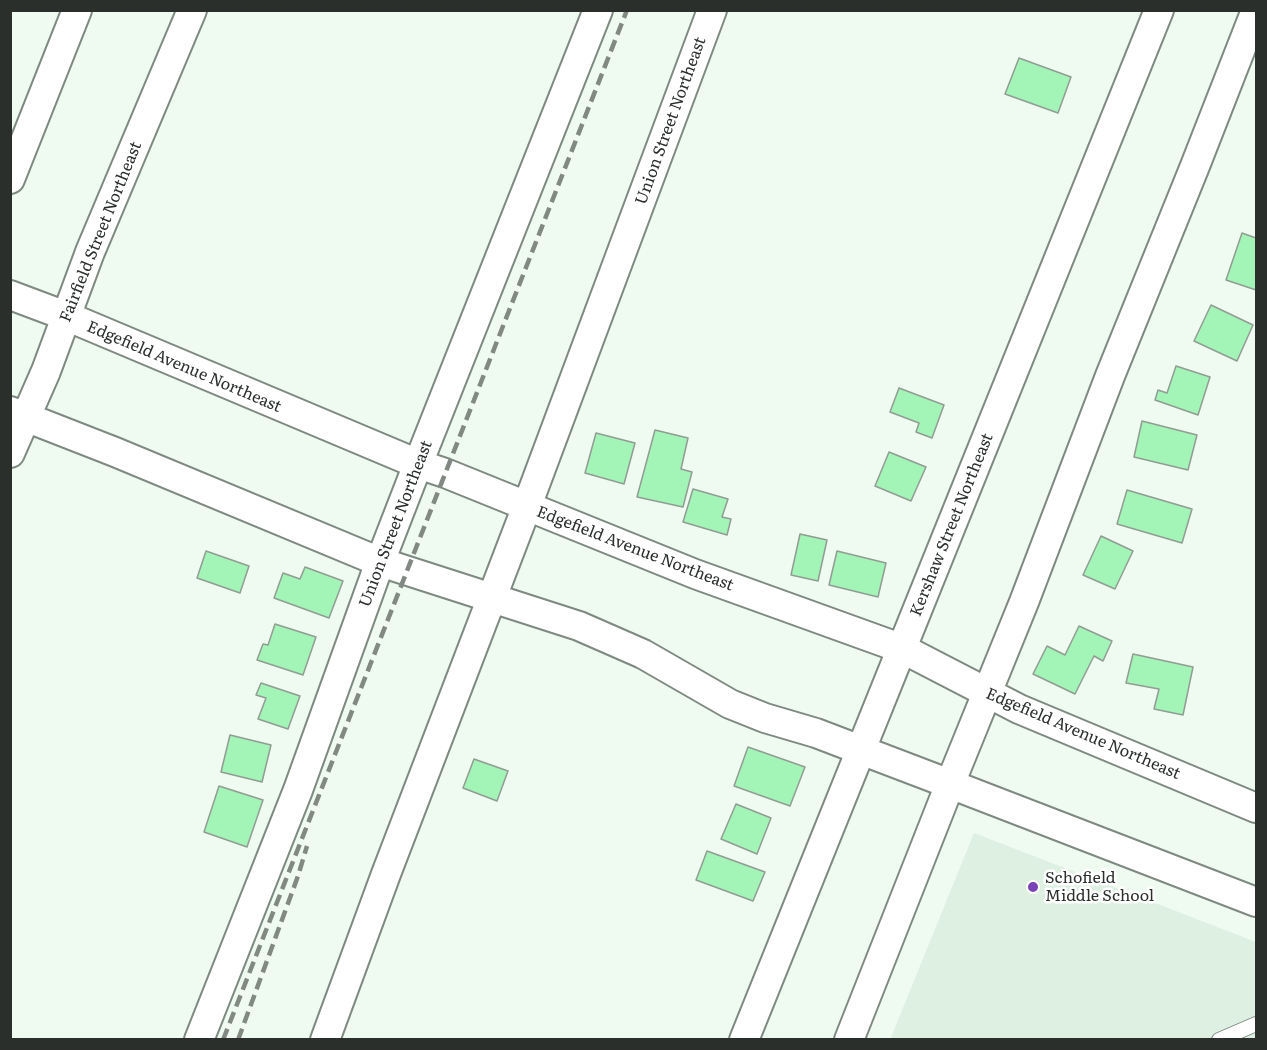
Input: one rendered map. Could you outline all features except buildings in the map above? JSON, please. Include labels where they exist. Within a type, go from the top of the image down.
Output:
[{"type":"street","points":[[10,179],[77,10]]},
{"type":"street","name":"Fairfield Street Northeast","points":[[10,453],[18,414],[46,371],[90,252],[192,10]]},
{"type":"street","name":"Union Street Northeast","points":[[199,1040],[298,790],[380,562],[598,10]]},
{"type":"street","name":"Union Street Northeast","points":[[326,1040],[386,874],[527,506],[711,10]]},
{"type":"street","name":"Kershaw Street Northeast","points":[[744,1040],[1159,10]]},
{"type":"street","points":[[849,1040],[1256,10]]},
{"type":"street","name":"Edgefield Avenue Northeast","points":[[10,295],[66,316],[418,464],[695,574],[903,649],[1019,709],[1257,807]]},
{"type":"street","points":[[18,414],[380,562],[579,626],[643,654],[730,704],[765,718],[816,733],[1257,902]]},
{"type":"lane","points":[[1220,1040],[1257,1024]]},
{"type":"shaded area","name":"Schofield Middle School","points":[[974,833],[1256,942],[1256,1039],[890,1040]]},
{"type":"railway","points":[[223,1040],[627,10]]},
{"type":"railway","points":[[238,1040],[307,846]]},
{"type":"place","name":"Schofield Middle School","points":[[1033,887]]}]
